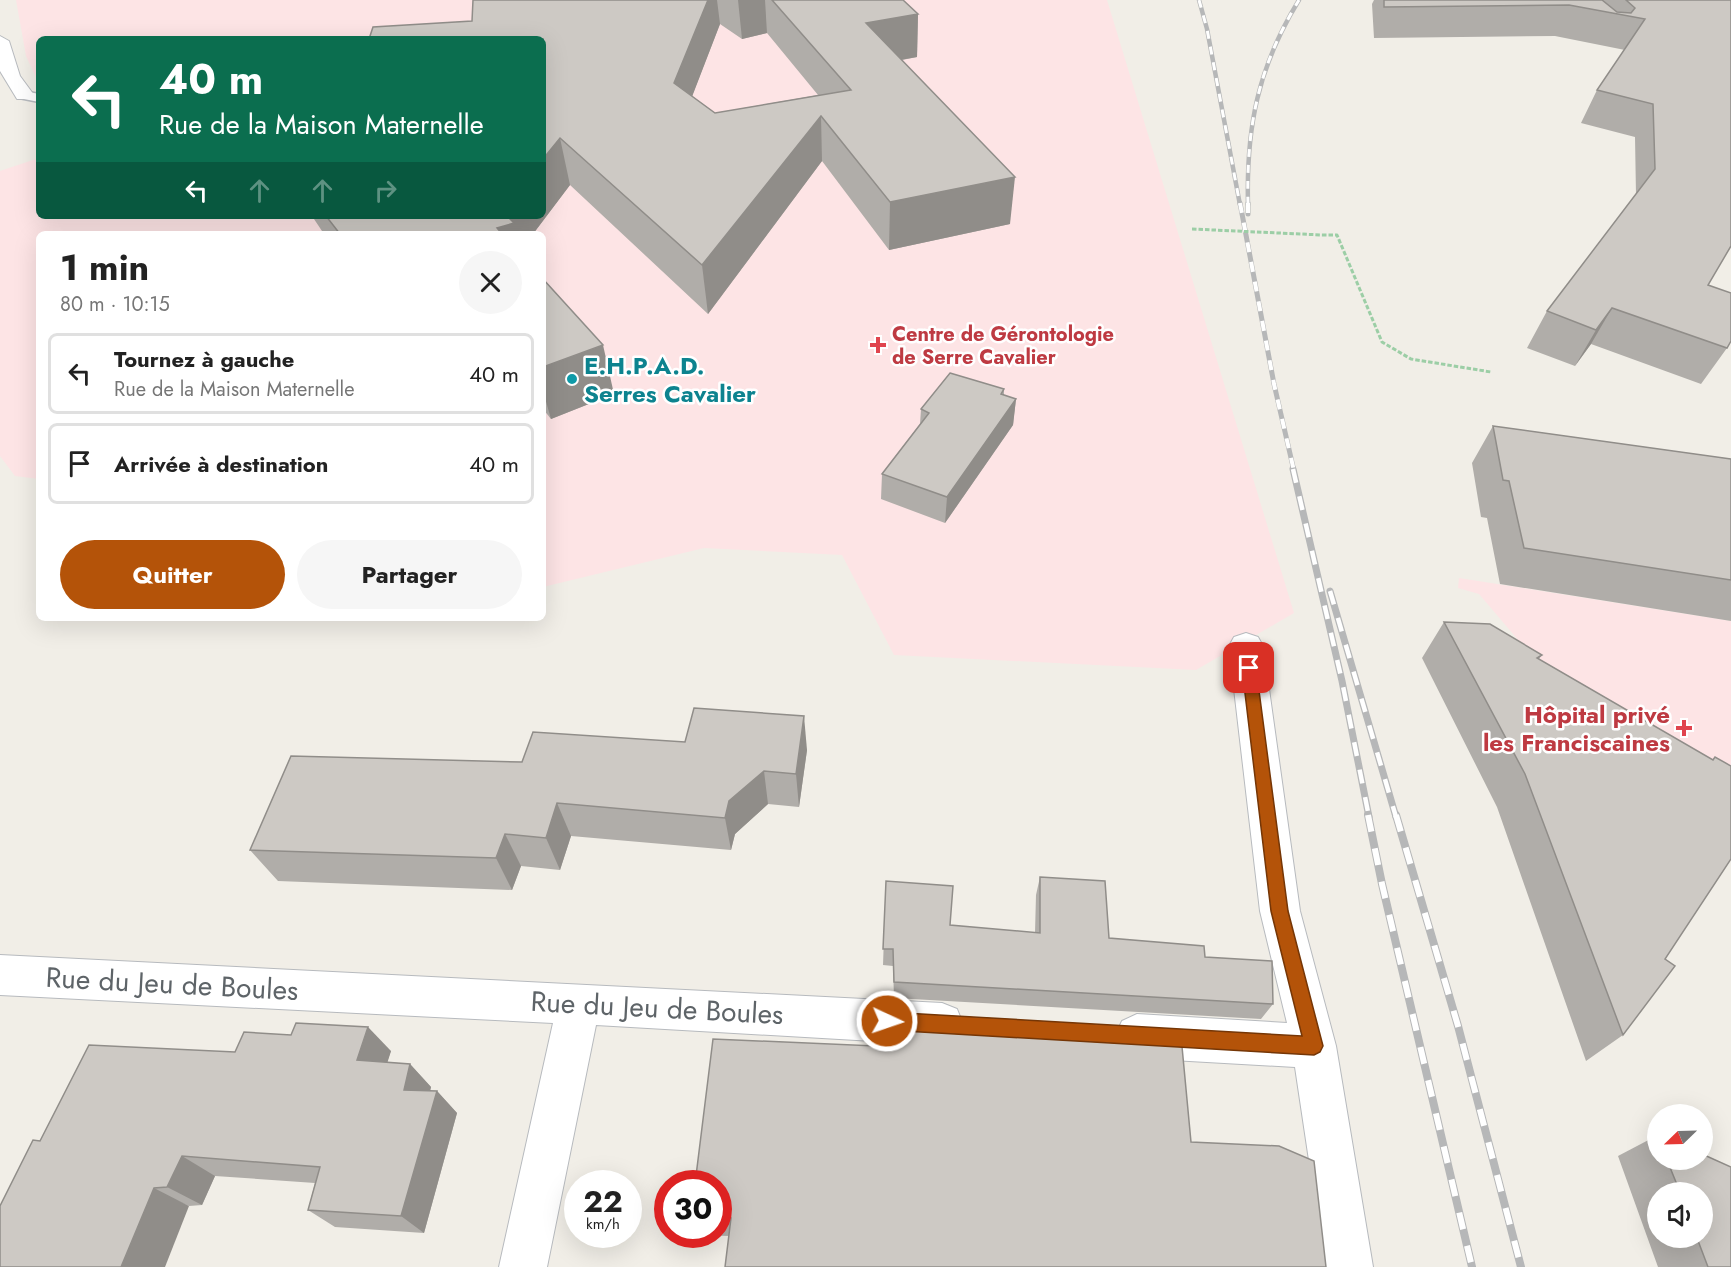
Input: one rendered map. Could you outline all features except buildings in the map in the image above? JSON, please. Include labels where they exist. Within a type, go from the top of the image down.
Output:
[{"type":"street","points":[[0,41],[11,76],[32,97]]},
{"type":"street","points":[[1246,646],[1280,911],[1314,1046],[1349,1267]]},
{"type":"street","name":"Rue du Jeu de Boules","points":[[0,975],[579,1003],[982,1027]]},
{"type":"street","points":[[523,1267],[579,1003]]},
{"type":"street","points":[[1100,1033],[1314,1046]]},
{"type":"path","points":[[1192,229],[1337,235],[1382,342],[1411,358],[1491,372]]},
{"type":"shaded area","name":"Centre de Gérontologie de Serre Cavalier","points":[[16,0],[1107,0],[1294,613],[1196,670],[894,655],[842,555],[704,548],[546,586],[546,231],[36,231],[36,479],[15,476],[0,456],[0,171],[36,159],[36,219],[546,219],[546,36],[36,36],[36,78],[26,56]]},
{"type":"shaded area","name":"Hôpital privé les Franciscaines","points":[[1459,578],[1731,621],[1731,787],[1542,668],[1479,594],[1458,588]]},
{"type":"railway","points":[[1199,0],[1207,29],[1240,205]]},
{"type":"railway","points":[[1248,214],[1249,149],[1257,98],[1273,49],[1299,0]]},
{"type":"railway","points":[[1240,203],[1274,384],[1294,471]]},
{"type":"railway","points":[[1293,469],[1342,681],[1369,817]]},
{"type":"railway","points":[[1330,591],[1396,817]]},
{"type":"railway","points":[[1368,815],[1382,884],[1472,1267]]},
{"type":"railway","points":[[1396,815],[1458,1026],[1521,1267]]},
{"type":"place","name":"Centre de Gérontologie de Serre Cavalier","points":[[878,345]]},
{"type":"place","name":"E.H.P.A.D. Serres Cavalier","points":[[572,379]]},
{"type":"place","name":"Hôpital privé les Franciscaines","points":[[1684,728]]},
{"type":"route","points":[[887,1021],[1314,1046],[1280,911],[1249,668]]}]
